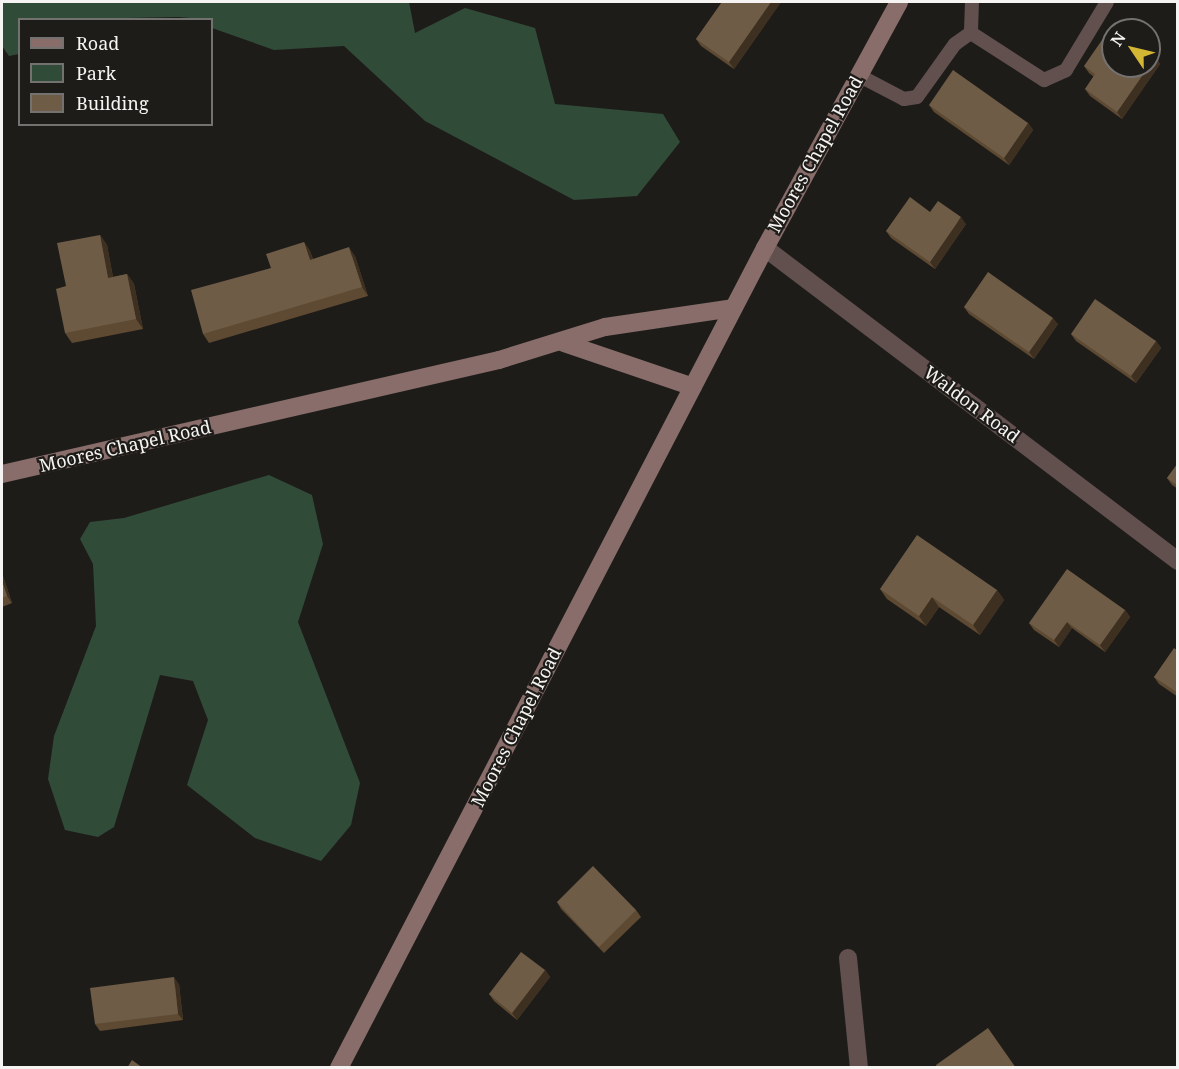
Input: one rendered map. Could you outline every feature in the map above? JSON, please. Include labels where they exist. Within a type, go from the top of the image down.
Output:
[{"type":"main road","name":"Moores Chapel Road","points":[[339,1068],[733,308],[899,2]]},
{"type":"main road","name":"Moores Chapel Road","points":[[2,474],[564,343],[605,327],[733,308]]},
{"type":"main road","points":[[564,343],[693,387]]},
{"type":"street","name":"Waldon Road","points":[[765,248],[1178,561]]},
{"type":"street","points":[[848,958],[858,1068]]},
{"type":"lane","points":[[971,33],[972,2]]},
{"type":"lane","points":[[971,33],[1044,80],[1066,70],[1107,2]]},
{"type":"lane","points":[[858,75],[904,99],[917,97],[955,44],[971,33]]},
{"type":"green space","points":[[2,2],[409,2],[415,33],[465,8],[535,28],[555,104],[663,114],[680,142],[637,196],[574,200],[425,121],[344,46],[274,50],[213,28],[213,18],[179,17],[18,18],[18,54],[9,56],[2,46]]},
{"type":"green space","points":[[269,475],[312,495],[323,544],[298,622],[360,783],[351,825],[321,861],[255,838],[187,785],[208,720],[193,681],[160,675],[114,827],[98,837],[65,830],[48,779],[54,736],[96,626],[93,564],[80,539],[90,522],[124,518]]},
{"type":"building","points":[[722,2],[771,2],[729,62],[696,39]]},
{"type":"building","points":[[1101,41],[1101,78],[1141,78],[1117,112],[1085,89],[1095,74],[1084,66]]},
{"type":"building","points":[[953,70],[1028,123],[1004,158],[929,105]]},
{"type":"building","points":[[910,197],[930,212],[938,201],[961,217],[930,262],[886,231]]},
{"type":"building","points":[[100,235],[108,278],[127,274],[136,319],[65,333],[56,289],[66,286],[57,243]]},
{"type":"building","points":[[304,242],[310,260],[349,247],[362,287],[203,334],[191,290],[271,268],[266,254]]},
{"type":"building","points":[[988,272],[1053,318],[1029,352],[964,307]]},
{"type":"building","points":[[1095,299],[1156,341],[1131,376],[1071,334]]},
{"type":"building","points":[[1178,463],[1178,486],[1167,478]]},
{"type":"building","points":[[917,535],[997,590],[973,625],[932,597],[919,616],[880,589]]},
{"type":"building","points":[[1067,569],[1125,610],[1100,645],[1067,622],[1054,640],[1029,623]]},
{"type":"building","points":[[2,581],[7,596],[2,598]]},
{"type":"building","points":[[1174,648],[1178,651],[1178,693],[1154,677]]},
{"type":"building","points":[[593,866],[636,910],[599,947],[557,902]]},
{"type":"building","points":[[521,952],[545,970],[512,1013],[489,994]]},
{"type":"building","points":[[174,977],[178,1014],[95,1024],[90,988]]},
{"type":"building","points":[[988,1028],[1016,1068],[937,1068],[936,1065]]},
{"type":"building","points":[[132,1060],[143,1068],[127,1068]]}]
